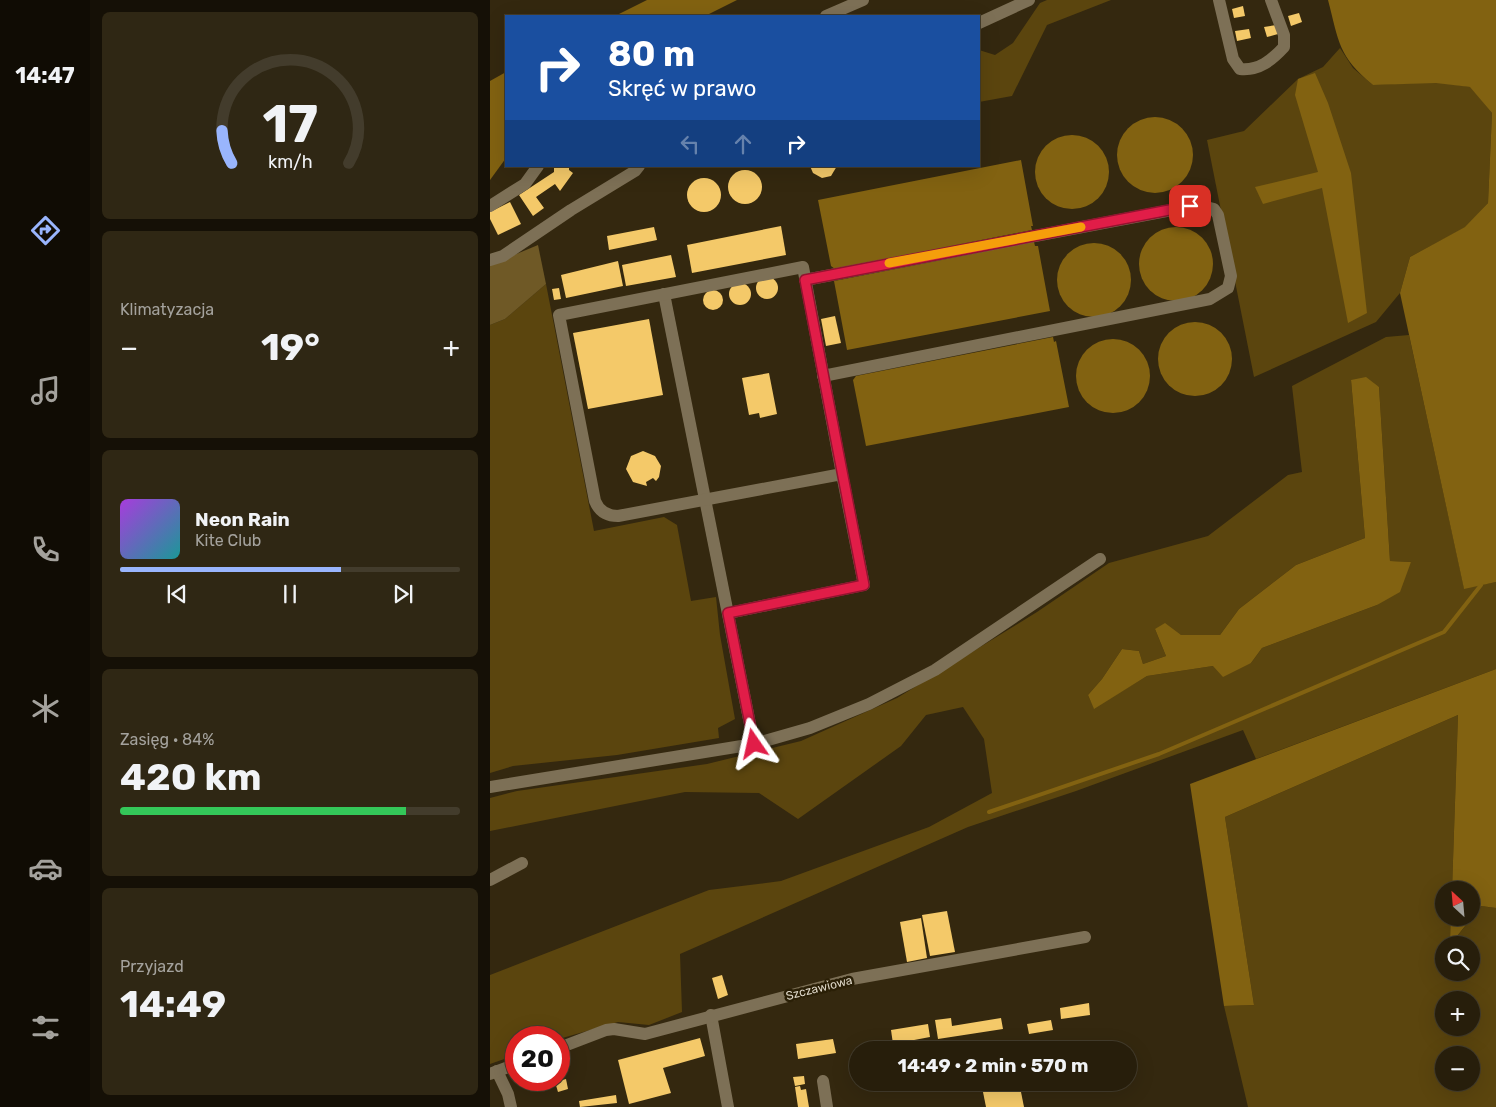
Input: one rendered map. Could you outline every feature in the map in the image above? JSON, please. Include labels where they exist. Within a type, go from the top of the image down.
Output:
[{"type":"lane","points":[[828,15],[863,0]]},
{"type":"lane","points":[[980,23],[1029,0]]},
{"type":"lane","points":[[1219,0],[1233,59],[1240,69],[1260,66],[1273,59],[1284,47],[1284,35],[1271,0]]},
{"type":"lane","points":[[490,206],[525,184],[537,167]]},
{"type":"lane","points":[[490,260],[503,256],[571,210],[635,171],[638,167]]},
{"type":"lane","points":[[805,280],[1198,205],[1214,209],[1218,215],[1231,276],[1228,288],[1210,299],[823,376]]},
{"type":"lane","points":[[728,613],[864,585],[803,267],[559,315],[595,501],[603,513],[612,516],[706,501],[842,474]]},
{"type":"lane","points":[[664,294],[754,744]]},
{"type":"lane","points":[[490,787],[754,744],[810,728],[904,687],[935,670],[1100,559]]},
{"type":"lane","points":[[490,880],[522,863]]},
{"type":"lane","name":"Szczawiowa","points":[[570,1044],[606,1030],[614,1029],[645,1034],[852,979],[1085,937]]},
{"type":"lane","points":[[711,1015],[728,1107]]},
{"type":"lane","points":[[494,1073],[508,1094],[511,1107]]},
{"type":"lane","points":[[823,1081],[827,1107]]},
{"type":"shaded area","points":[[647,0],[737,0],[707,15],[617,15]]},
{"type":"shaded area","points":[[1047,0],[1111,0],[1047,25],[1012,96],[980,102],[980,50],[995,55],[1013,43],[1040,3]]},
{"type":"shaded area","points":[[1328,0],[1496,0],[1496,582],[1464,589],[1400,293],[1410,257],[1465,227],[1488,203],[1492,113],[1470,87],[1436,83],[1373,85],[1361,75],[1341,47]]},
{"type":"shaded area","points":[[1340,48],[1353,68],[1373,85],[1436,82],[1471,87],[1492,113],[1488,203],[1466,227],[1410,257],[1400,293],[1376,322],[1254,377],[1207,140],[1244,131],[1298,79],[1323,67]]},
{"type":"shaded area","points":[[505,73],[505,159],[490,180],[490,81]]},
{"type":"shaded area","points":[[1315,73],[1328,103],[1351,173],[1367,313],[1348,323],[1322,188],[1263,204],[1255,187],[1318,172],[1295,95],[1298,79]]},
{"type":"shaded area","points":[[1155,117],[1169,120],[1182,128],[1190,141],[1193,155],[1190,169],[1182,182],[1169,190],[1155,193],[1141,190],[1128,182],[1120,169],[1117,155],[1120,141],[1128,128],[1141,120]]},
{"type":"shaded area","points":[[1072,135],[1093,141],[1103,151],[1109,172],[1103,193],[1093,203],[1072,209],[1051,203],[1041,193],[1035,172],[1041,151],[1051,141]]},
{"type":"shaded area","points":[[1021,160],[1033,226],[1031,226],[1032,230],[835,269],[831,266],[818,200]]},
{"type":"shaded area","points":[[1169,227],[1183,227],[1197,233],[1207,243],[1213,257],[1211,278],[1197,295],[1183,301],[1169,301],[1155,295],[1145,285],[1139,271],[1139,257],[1145,243],[1155,233]]},
{"type":"shaded area","points":[[1034,242],[1035,246],[1038,246],[1050,311],[847,350],[834,281]]},
{"type":"shaded area","points":[[1087,243],[1101,243],[1115,249],[1125,259],[1131,273],[1129,294],[1115,311],[1101,317],[1087,317],[1073,311],[1063,301],[1057,287],[1057,273],[1063,259],[1073,249]]},
{"type":"shaded area","points":[[538,245],[546,284],[505,319],[490,325],[490,265]]},
{"type":"shaded area","points":[[546,284],[594,531],[664,517],[677,525],[691,601],[716,597],[720,635],[735,719],[718,728],[719,738],[617,755],[513,766],[490,773],[490,325],[505,319]]},
{"type":"shaded area","points":[[1188,322],[1202,322],[1216,328],[1226,338],[1232,352],[1230,373],[1216,390],[1202,396],[1188,396],[1174,390],[1164,380],[1158,366],[1158,352],[1164,338],[1174,328]]},
{"type":"shaded area","points":[[1409,335],[1464,588],[1496,582],[1496,669],[1256,759],[1243,730],[1076,791],[968,827],[680,954],[682,1012],[649,1025],[618,1022],[570,1036],[570,1026],[505,1026],[505,1059],[490,1064],[490,975],[709,890],[781,881],[929,827],[992,793],[984,739],[963,707],[926,715],[901,746],[798,819],[759,793],[685,792],[490,831],[490,798],[517,791],[707,764],[801,741],[897,698],[1037,612],[1109,563],[1208,536],[1288,475],[1302,472],[1292,386],[1386,337]],"holes":[[[1351,380],[1379,387],[1390,561],[1411,562],[1377,605],[1262,648],[1251,663],[1213,666],[1147,676],[1094,708],[1088,695],[1102,679],[1122,649],[1139,651],[1143,664],[1166,656],[1155,629],[1181,635],[1220,635],[1239,609],[1296,565],[1365,538]]]},
{"type":"shaded area","points":[[1053,337],[1054,342],[1056,341],[1069,407],[866,446],[853,380],[856,376]]},
{"type":"shaded area","points":[[1106,339],[1120,339],[1134,345],[1144,355],[1150,369],[1148,390],[1134,407],[1120,413],[1106,413],[1092,407],[1082,397],[1076,383],[1076,369],[1082,355],[1092,345]]},
{"type":"shaded area","points":[[1366,377],[1379,387],[1390,561],[1411,562],[1400,592],[1377,605],[1262,648],[1251,663],[1223,677],[1213,666],[1147,676],[1094,709],[1088,695],[1102,679],[1122,649],[1139,651],[1143,664],[1166,656],[1155,629],[1165,623],[1181,635],[1220,635],[1239,609],[1296,565],[1365,538],[1351,380]]},
{"type":"shaded area","points":[[1496,669],[1496,908],[1480,907],[1480,881],[1452,881],[1458,715],[1225,817],[1254,1005],[1224,1006],[1190,784]]},
{"type":"shaded area","points":[[1458,715],[1452,881],[1435,881],[1435,926],[1451,926],[1451,936],[1435,936],[1435,981],[1480,981],[1480,936],[1457,936],[1465,926],[1480,926],[1481,906],[1496,908],[1496,1107],[1248,1107],[1224,1006],[1254,1005],[1225,817]]},
{"type":"shaded area","points":[[1451,926],[1465,926],[1457,936],[1450,936]]},
{"type":"building","points":[[1243,6],[1245,16],[1234,18],[1232,9]]},
{"type":"building","points":[[1299,13],[1302,22],[1291,26],[1288,16]]},
{"type":"building","points":[[1276,25],[1278,34],[1267,37],[1264,27]]},
{"type":"building","points":[[1249,29],[1251,38],[1237,41],[1235,31]]},
{"type":"building","points":[[554,167],[569,167],[569,170],[573,173],[560,191],[555,184],[536,197],[544,208],[533,216],[519,195],[554,172]]},
{"type":"building","points":[[810,167],[836,167],[831,176],[822,178],[813,173]]},
{"type":"building","points":[[745,170],[757,175],[762,187],[757,199],[745,204],[733,199],[728,187],[733,175]]},
{"type":"building","points":[[704,178],[716,183],[721,195],[716,207],[704,212],[692,207],[687,195],[692,183]]},
{"type":"building","points":[[510,202],[521,224],[498,235],[490,219],[490,212]]},
{"type":"building","points":[[781,226],[786,255],[692,273],[687,245]]},
{"type":"building","points":[[654,227],[657,240],[609,250],[607,236]]},
{"type":"building","points":[[671,255],[676,277],[626,286],[622,265]]},
{"type":"building","points":[[618,261],[623,286],[566,298],[561,275]]},
{"type":"building","points":[[767,277],[777,284],[778,288],[771,298],[767,299],[757,292],[756,288],[763,278]]},
{"type":"building","points":[[740,283],[750,290],[751,294],[744,304],[740,305],[730,298],[729,294],[736,284]]},
{"type":"building","points":[[559,288],[561,299],[554,300],[552,289]]},
{"type":"building","points":[[709,290],[717,290],[723,296],[723,304],[717,310],[709,310],[703,304],[703,296]]},
{"type":"building","points":[[835,316],[841,343],[826,346],[821,319]]},
{"type":"building","points":[[649,319],[663,395],[588,409],[573,333]]},
{"type":"building","points":[[769,373],[777,414],[760,418],[759,413],[749,415],[742,378]]},
{"type":"building","points":[[643,451],[655,456],[661,466],[659,477],[656,481],[653,478],[646,482],[647,486],[633,482],[626,469],[631,456]]},
{"type":"building","points":[[947,911],[955,952],[930,956],[922,915]]},
{"type":"building","points":[[921,918],[927,958],[907,962],[900,922]]},
{"type":"building","points":[[722,975],[728,995],[718,999],[712,978]]},
{"type":"building","points":[[1089,1003],[1090,1015],[1061,1019],[1060,1008]]},
{"type":"building","points":[[951,1018],[952,1026],[1001,1018],[1003,1029],[938,1039],[935,1020]]},
{"type":"building","points":[[1051,1020],[1053,1030],[1029,1034],[1027,1024]]},
{"type":"building","points":[[928,1024],[930,1037],[909,1041],[893,1041],[891,1030]]},
{"type":"building","points":[[700,1038],[705,1056],[663,1068],[671,1093],[629,1104],[618,1060]]},
{"type":"building","points":[[833,1039],[836,1053],[798,1059],[796,1044]]},
{"type":"building","points":[[804,1076],[805,1084],[795,1086],[793,1077]]},
{"type":"building","points":[[800,1086],[801,1090],[806,1089],[809,1107],[798,1107],[795,1087]]},
{"type":"building","points":[[983,1091],[1021,1091],[1024,1107],[986,1107]]},
{"type":"building","points":[[616,1095],[617,1103],[580,1107],[579,1101]]},
{"type":"waterway","points":[[989,812],[1159,754],[1444,632],[1481,585]]},
{"type":"slow traffic","points":[[889,263],[1081,227]]},
{"type":"route","points":[[754,744],[728,613],[864,585],[805,280],[1190,206]]}]
